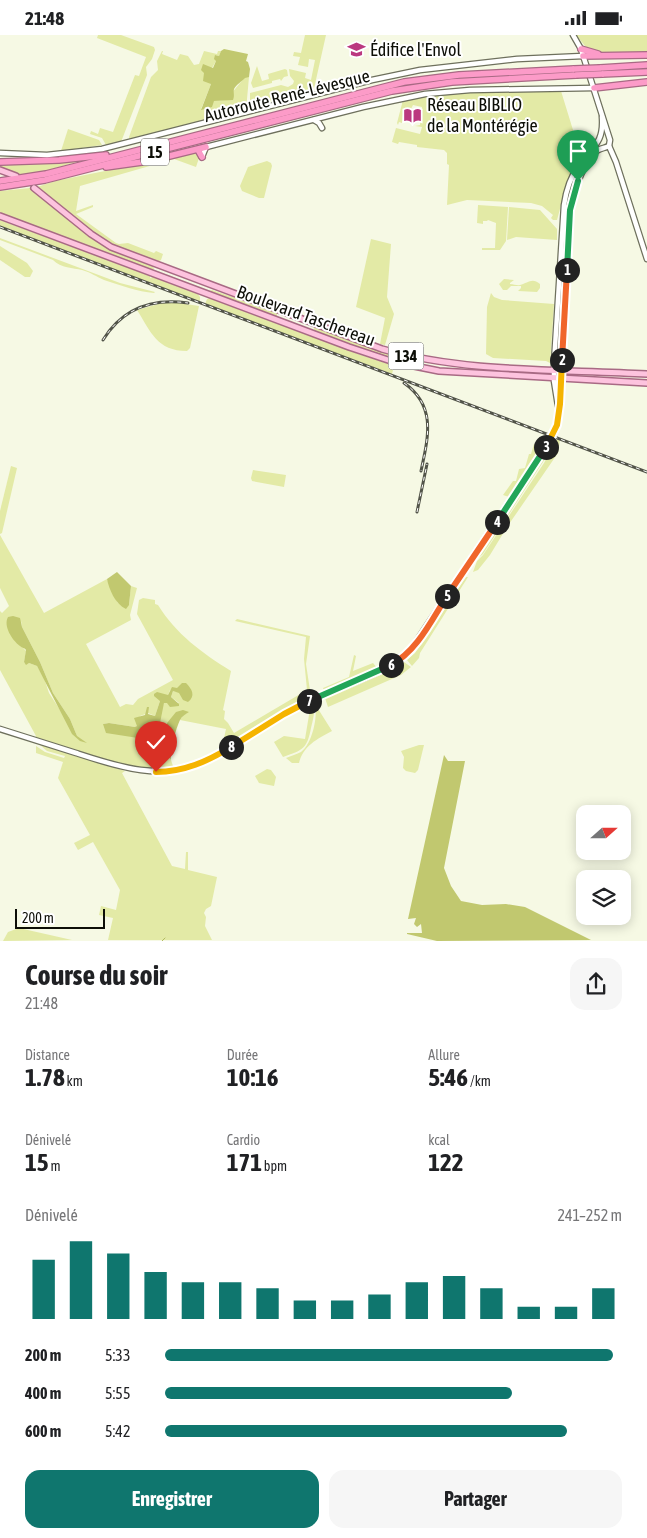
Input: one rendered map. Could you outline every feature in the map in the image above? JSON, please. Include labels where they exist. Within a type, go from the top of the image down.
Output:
[{"type":"highway","points":[[581,49],[600,55]]},
{"type":"highway","points":[[583,56],[647,55]]},
{"type":"highway","name":"Autoroute René-Lévesque","points":[[601,71],[647,65]]},
{"type":"highway","name":"Autoroute René-Lévesque","points":[[0,181],[35,177],[404,82],[455,75],[601,71],[647,72]]},
{"type":"highway","name":"Autoroute René-Lévesque","points":[[0,187],[31,183],[405,89],[452,82],[575,72]]},
{"type":"highway","points":[[594,89],[647,83]]},
{"type":"highway","points":[[84,170],[133,164],[206,147]]},
{"type":"highway","points":[[198,149],[202,157]]},
{"type":"highway","points":[[0,163],[74,159],[132,151]]},
{"type":"main road","points":[[0,170],[16,176]]},
{"type":"main road","name":"Boulevard Taschereau","points":[[34,188],[91,235],[111,247],[353,339],[400,354],[451,363],[647,374]]},
{"type":"main road","name":"Boulevard Taschereau","points":[[0,216],[348,347],[398,363],[451,372],[647,383]]},
{"type":"main road","points":[[398,363],[400,354]]},
{"type":"main road","points":[[451,363],[451,372]]},
{"type":"main road","points":[[504,367],[504,376]]},
{"type":"street","points":[[573,35],[581,49],[611,142],[609,146],[616,162],[647,259]]},
{"type":"street","points":[[0,153],[39,155],[102,149],[372,80],[420,70],[518,59],[583,56]]},
{"type":"street","points":[[202,157],[206,147],[419,95],[461,90],[594,89]]},
{"type":"street","points":[[558,416],[554,370],[564,205],[573,175],[601,136],[602,117]]},
{"type":"street","points":[[314,120],[322,128]]},
{"type":"street","points":[[601,136],[606,135],[609,137]]},
{"type":"street","points":[[598,142],[616,162]]},
{"type":"street","points":[[0,729],[128,769],[152,772],[171,771],[208,760],[299,706],[393,664],[404,656],[415,645],[556,429],[560,404],[571,204],[581,175],[594,154],[609,146]]},
{"type":"green space","points":[[98,35],[121,35],[154,47],[155,50],[152,59],[146,67],[147,75],[121,142],[106,145],[102,138],[90,134],[91,131],[98,134],[100,128],[113,132],[135,75],[139,76],[146,57],[97,38]]},
{"type":"green space","points":[[305,35],[326,35],[313,93],[252,109],[250,93],[281,85],[288,87],[293,84],[294,81],[290,76],[289,69],[306,73],[305,78],[311,80],[315,60],[309,59],[308,67],[298,65],[300,57],[293,56],[294,52],[301,53]]},
{"type":"green space","points":[[576,35],[647,35],[647,52],[597,52],[586,47]]},
{"type":"green space","points":[[224,49],[248,54],[246,61],[250,69],[249,77],[245,78],[235,88],[233,100],[214,101],[212,107],[201,110],[211,84],[203,81],[204,73],[201,70],[203,64],[213,68],[216,61],[214,59],[215,55],[219,56]]},
{"type":"green space","points":[[162,51],[162,54],[177,60],[180,54],[188,56],[194,65],[199,64],[204,51],[217,54],[218,51],[221,51],[219,56],[215,55],[216,61],[212,68],[203,65],[204,73],[211,84],[201,109],[214,101],[226,100],[245,77],[249,77],[246,110],[129,139],[151,77],[158,70],[157,61]]},
{"type":"green space","points":[[257,66],[262,81],[269,79],[268,74],[285,69],[288,76],[284,77],[281,81],[280,79],[272,81],[272,83],[253,88],[251,83]]},
{"type":"green space","points":[[501,90],[561,91],[581,156],[568,179],[557,220],[553,220],[551,218],[553,215],[542,206],[531,203],[467,200],[447,205],[449,165],[447,164],[447,153],[444,150],[392,142],[396,128],[420,134],[422,127],[415,126],[420,125],[422,107],[413,105],[411,109],[408,109],[407,114],[403,114],[402,123],[399,122],[398,125],[403,100],[449,93]]},
{"type":"green space","points":[[68,129],[99,140],[102,145],[61,151]]},
{"type":"green space","points":[[195,153],[199,158],[196,167],[174,159],[80,186],[76,211],[93,205],[93,207],[76,214],[116,243],[128,243],[154,253],[156,251],[163,254],[161,260],[157,262],[103,239],[37,187],[55,181]]},
{"type":"green space","points":[[80,161],[38,173],[20,175],[0,167],[0,164]]},
{"type":"green space","points":[[267,161],[272,166],[264,198],[259,198],[242,191],[240,186],[248,167]]},
{"type":"green space","points":[[30,188],[98,242],[113,251],[153,266],[154,269],[151,270],[0,214],[0,191]]},
{"type":"green space","points":[[478,205],[508,207],[506,241],[500,250],[482,250],[482,248],[495,248],[496,223],[488,220],[483,221],[483,224],[477,223]]},
{"type":"green space","points":[[509,207],[540,210],[557,229],[557,240],[516,237],[507,240]]},
{"type":"green space","points":[[0,220],[138,271],[150,276],[150,278],[153,277],[197,293],[200,297],[200,302],[0,226]]},
{"type":"green space","points":[[0,238],[120,283],[155,292],[129,288],[104,280],[85,271],[63,266],[53,260],[0,240]]},
{"type":"green space","points":[[371,239],[391,244],[387,297],[394,314],[385,345],[380,344],[385,318],[356,307]]},
{"type":"green space","points":[[0,246],[27,263],[33,271],[30,277],[25,277],[0,260]]},
{"type":"green space","points":[[504,279],[514,280],[510,284],[518,285],[535,281],[540,284],[540,288],[537,292],[518,291],[521,286],[511,286],[507,290],[503,290],[499,284]]},
{"type":"green space","points":[[212,290],[275,311],[277,316],[274,317],[210,293],[209,291]]},
{"type":"green space","points":[[491,293],[494,297],[502,300],[554,304],[550,363],[546,361],[493,358],[486,354],[487,307]]},
{"type":"green space","points":[[210,298],[389,364],[388,368],[393,370],[392,374],[205,304],[207,299]]},
{"type":"green space","points":[[162,303],[199,306],[190,348],[187,351],[168,348],[162,344],[151,333],[137,310]]},
{"type":"green space","points":[[317,327],[368,347],[395,355],[396,358],[394,360],[367,352],[314,332],[314,328]]},
{"type":"green space","points":[[557,439],[560,440],[558,453],[490,555],[478,570],[473,572],[477,561],[483,555],[544,463]]},
{"type":"green space","points":[[553,443],[552,448],[483,554],[476,560]]},
{"type":"green space","points":[[534,444],[539,445],[541,449],[509,497],[503,495],[513,481],[516,481],[519,469],[525,468]]},
{"type":"green space","points":[[11,466],[17,468],[2,533],[0,534],[0,511]]},
{"type":"green space","points":[[253,470],[286,475],[284,487],[252,481]]},
{"type":"green space","points":[[0,535],[44,613],[107,579],[118,603],[129,605],[131,586],[137,588],[130,615],[131,620],[86,644],[120,707],[126,704],[133,705],[138,699],[173,680],[137,614],[139,600],[143,598],[155,600],[155,604],[158,605],[181,634],[200,650],[231,671],[223,710],[225,711],[224,719],[234,733],[307,690],[304,659],[306,637],[235,621],[237,619],[310,636],[306,664],[311,697],[224,748],[222,747],[226,729],[180,720],[184,715],[167,723],[167,734],[164,736],[167,755],[174,769],[171,770],[133,769],[35,739],[36,736],[0,670],[0,611],[2,613],[9,606],[0,588]],"holes":[[[21,621],[22,627],[53,693],[70,719],[77,736],[49,693],[44,678],[37,666],[24,662],[26,651],[17,641]],[[177,688],[188,701],[179,692],[173,691],[171,697],[179,703],[164,702],[154,736],[153,732],[141,728],[103,724],[138,726],[140,716],[148,713],[155,716],[160,701],[168,695],[170,690]]]},
{"type":"green space","points":[[117,572],[131,586],[129,605],[126,609],[116,600],[107,579]]},
{"type":"green space","points":[[466,577],[468,577],[420,653],[419,658],[412,666],[407,660],[415,653]]},
{"type":"green space","points":[[8,617],[20,618],[22,627],[53,693],[70,719],[77,736],[87,743],[80,741],[72,734],[37,666],[29,663],[26,665],[24,662],[26,650],[14,640],[7,629]]},
{"type":"green space","points":[[354,655],[356,656],[353,671],[373,663],[378,669],[324,691],[323,688],[349,677]]},
{"type":"green space","points":[[404,662],[411,667],[401,675],[328,707],[325,698],[390,671]]},
{"type":"green space","points":[[182,683],[186,683],[190,688],[192,697],[188,702],[183,700],[179,693],[173,691],[171,697],[179,706],[170,707],[167,703],[164,703],[157,738],[155,739],[153,732],[141,728],[138,738],[106,733],[103,724],[137,726],[134,718],[145,715],[147,707],[149,707],[148,714],[155,716],[160,701],[154,694],[157,692],[168,695],[172,687],[177,688]]},
{"type":"green space","points":[[311,703],[314,703],[314,716],[306,745],[300,750],[283,757],[274,742],[284,736],[305,739]]},
{"type":"green space","points":[[315,704],[332,731],[316,740],[307,748],[299,763],[292,763],[286,758],[301,752],[311,737],[316,716]]},
{"type":"green space","points":[[183,710],[189,712],[182,717],[178,724],[172,745],[171,760],[163,749],[162,739],[167,734],[167,723],[176,712]]},
{"type":"green space","points":[[39,744],[125,771],[122,773],[172,866],[185,869],[186,852],[188,852],[188,870],[217,877],[211,906],[204,913],[206,917],[205,926],[212,940],[108,940],[113,918],[99,915],[101,906],[116,910],[120,890],[93,842],[78,850],[74,843],[90,835],[58,778],[63,762],[36,753],[36,746],[45,752],[64,758],[65,756],[47,751]]},
{"type":"green space","points":[[424,745],[418,770],[415,773],[406,771],[403,768],[404,757],[401,751]]},
{"type":"green space","points":[[444,755],[448,761],[465,761],[444,868],[451,886],[461,901],[482,905],[506,904],[525,907],[591,940],[437,941],[407,934],[422,933],[421,924],[417,927],[414,924],[416,918],[408,919]]},
{"type":"green space","points":[[267,769],[271,770],[276,777],[274,786],[259,783],[255,776]]},
{"type":"green space","points":[[19,928],[72,940],[3,941],[8,932]]},
{"type":"waterway","points":[[162,941],[165,938]]},
{"type":"railway","points":[[0,227],[647,472]]},
{"type":"railway","points":[[103,340],[119,320],[139,308],[162,302],[188,303]]},
{"type":"railway","points":[[404,383],[422,402],[426,412],[428,423],[426,447],[421,471]]},
{"type":"railway","points":[[417,512],[427,464]]},
{"type":"place","name":"Édifice l'Envol","points":[[356,50]]},
{"type":"place","name":"Réseau BIBLIO de la Montérégie","points":[[413,115]]},
{"type":"route","points":[[156,772],[182,769],[208,760],[299,706],[393,664],[415,645],[485,541],[547,446],[556,429],[560,404],[570,210],[578,181]]}]
